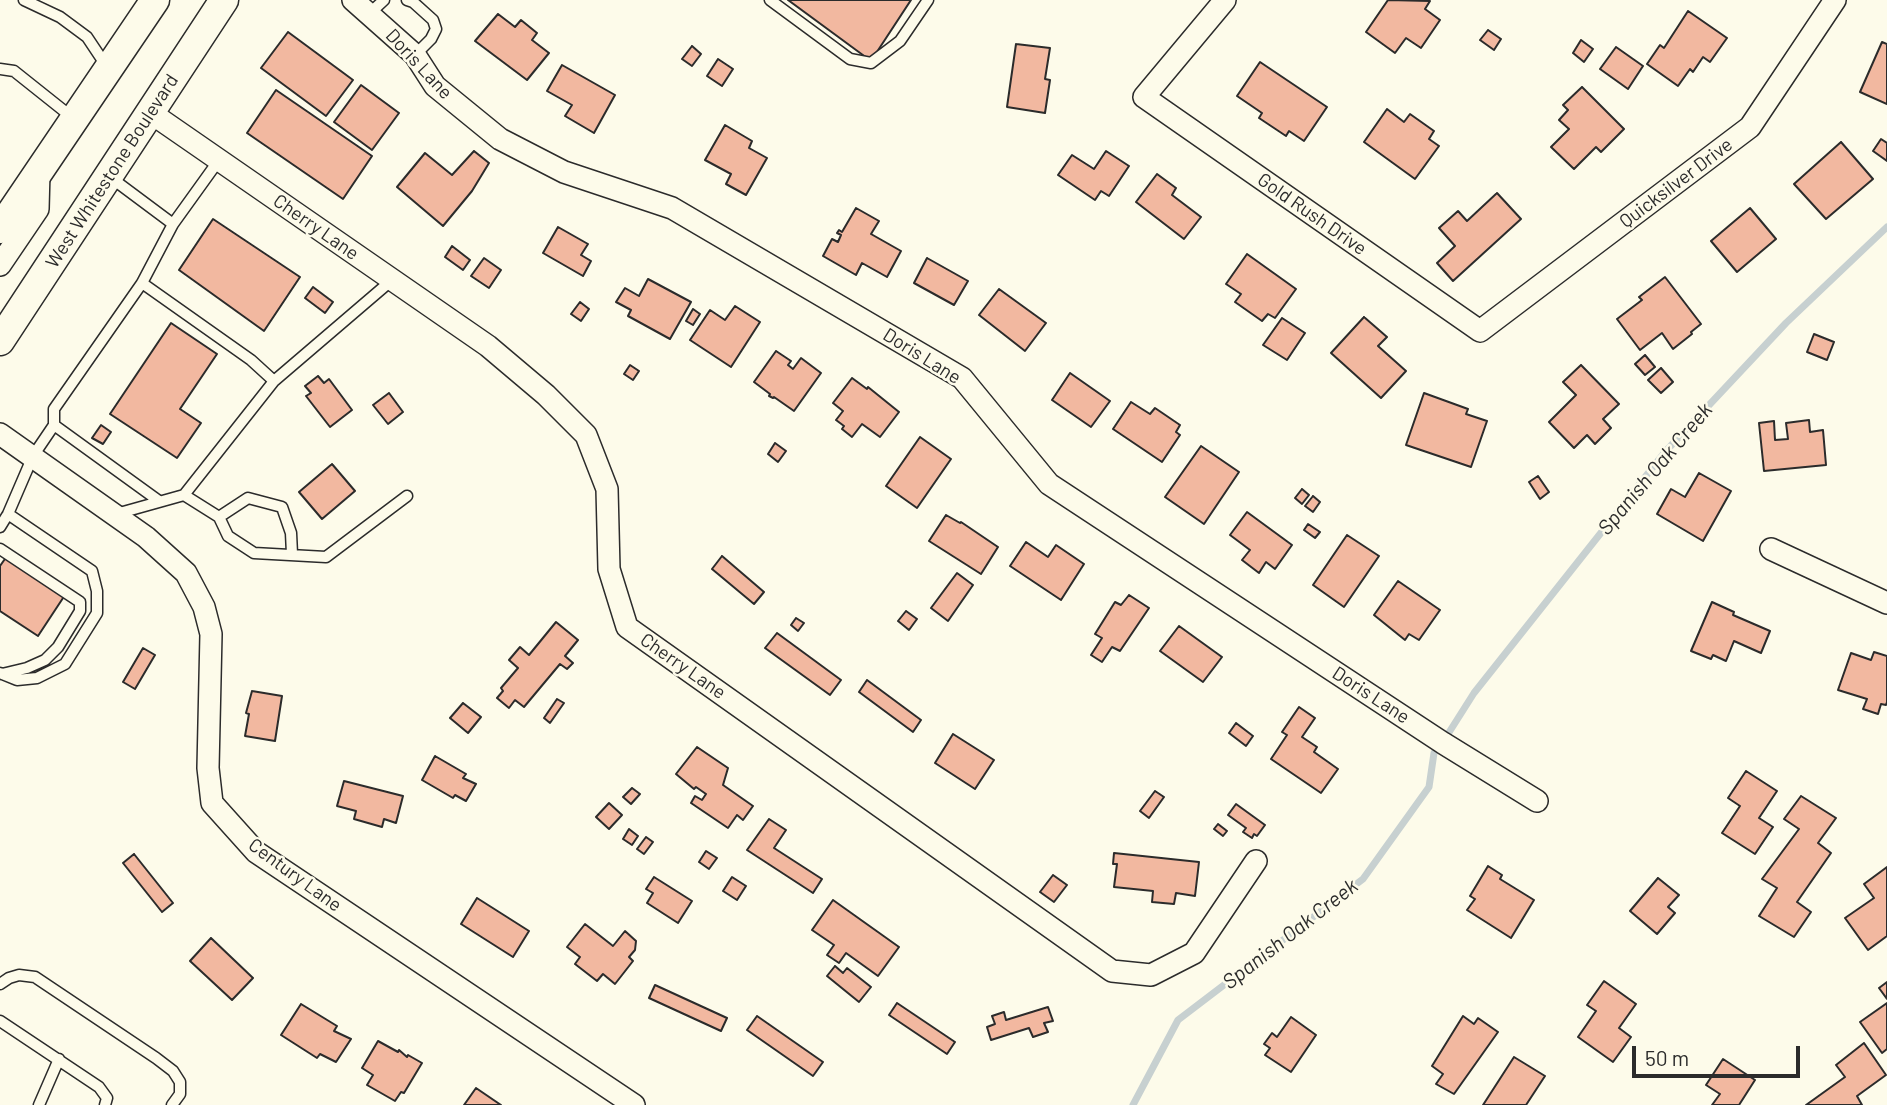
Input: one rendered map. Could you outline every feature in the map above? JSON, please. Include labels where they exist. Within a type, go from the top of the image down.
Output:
[{"type":"main road","points":[[0,229],[155,0]]},
{"type":"main road","name":"West Whitestone Boulevard","points":[[0,341],[151,113],[213,7]]},
{"type":"street","name":"Doris Lane","points":[[353,0],[377,7],[415,55],[435,86],[500,139],[564,172],[672,208],[962,378],[1049,484],[1443,743],[1537,801]]},
{"type":"street","name":"Gold Rush Drive","points":[[1225,0],[1144,97],[1480,331]]},
{"type":"street","name":"Quicksilver Drive","points":[[1480,331],[1750,127],[1835,0]]},
{"type":"street","name":"Cherry Lane","points":[[151,113],[488,346],[546,395],[586,435],[607,489],[609,569],[627,627],[1112,971],[1151,975],[1195,953],[1256,861]]},
{"type":"street","points":[[0,265],[38,209],[39,172]]},
{"type":"street","name":"Century Lane","points":[[0,434],[116,514],[186,573],[204,607],[211,634],[208,768],[212,803],[256,852],[634,1105]]},
{"type":"street","points":[[1771,549],[1887,603]]},
{"type":"lane","points":[[24,0],[60,17],[87,37],[109,69]]},
{"type":"lane","points":[[407,0],[433,20],[436,29],[431,39],[415,55]]},
{"type":"lane","points":[[770,0],[850,59],[872,63],[900,41],[928,0]]},
{"type":"lane","points":[[0,69],[14,71],[73,118]]},
{"type":"lane","points":[[0,527],[33,456],[54,425],[54,409],[142,283],[173,224],[219,160]]},
{"type":"lane","points":[[109,176],[173,224]]},
{"type":"lane","points":[[116,514],[184,495],[274,381],[392,280]]},
{"type":"lane","points":[[142,283],[251,360],[274,381]]},
{"type":"lane","points":[[54,425],[159,501]]},
{"type":"lane","points":[[184,495],[219,517],[228,536],[254,554],[326,557],[407,496]]},
{"type":"lane","points":[[219,517],[248,498],[282,507],[291,533],[292,554]]},
{"type":"lane","points":[[1,673],[17,680],[37,678],[65,664],[97,613],[97,591],[92,571],[8,514]]},
{"type":"lane","points":[[0,549],[80,601],[80,611],[58,647],[45,660],[27,668],[1,673]]},
{"type":"lane","points":[[0,984],[19,975],[35,977],[156,1058],[173,1071],[180,1082],[180,1094],[172,1105]]},
{"type":"lane","points":[[0,1021],[99,1087],[107,1098],[106,1105]]},
{"type":"lane","points":[[39,1105],[59,1059]]},
{"type":"building","points":[[788,0],[911,0],[871,61]]},
{"type":"building","points":[[1388,0],[1430,1],[1425,9],[1440,20],[1421,48],[1406,38],[1395,53],[1366,32]]},
{"type":"building","points":[[1688,11],[1727,38],[1710,62],[1703,57],[1693,72],[1690,69],[1678,86],[1647,64],[1660,45],[1664,48]]},
{"type":"building","points":[[498,14],[515,27],[521,20],[537,33],[532,40],[549,53],[527,80],[475,41]]},
{"type":"building","points":[[1488,30],[1501,39],[1494,50],[1480,40]]},
{"type":"building","points":[[288,32],[353,80],[326,116],[261,68]]},
{"type":"building","points":[[1581,40],[1593,49],[1584,62],[1573,53]]},
{"type":"building","points":[[1882,42],[1887,44],[1887,104],[1860,92]]},
{"type":"building","points":[[1016,44],[1050,48],[1045,79],[1050,80],[1045,113],[1007,107]]},
{"type":"building","points":[[692,46],[701,54],[692,66],[682,59]]},
{"type":"building","points":[[1616,47],[1643,66],[1628,89],[1600,69]]},
{"type":"building","points":[[718,59],[733,69],[722,86],[707,76]]},
{"type":"building","points":[[1260,62],[1327,107],[1304,141],[1289,131],[1286,136],[1259,118],[1262,113],[1237,96]]},
{"type":"building","points":[[562,65],[615,95],[594,133],[565,116],[572,105],[547,91]]},
{"type":"building","points":[[361,85],[399,113],[372,150],[334,122]]},
{"type":"building","points":[[1582,87],[1624,129],[1601,152],[1596,147],[1574,169],[1551,147],[1569,129],[1559,120],[1568,110],[1563,105]]},
{"type":"building","points":[[276,90],[372,156],[343,199],[247,133]]},
{"type":"building","points":[[1387,109],[1404,122],[1410,114],[1434,131],[1429,139],[1439,146],[1415,179],[1364,142]]},
{"type":"building","points":[[725,125],[752,141],[749,148],[767,158],[746,195],[726,184],[731,174],[705,160]]},
{"type":"building","points":[[1881,139],[1887,143],[1887,161],[1873,151]]},
{"type":"building","points":[[1841,142],[1873,179],[1826,219],[1794,184]]},
{"type":"building","points":[[474,151],[489,163],[472,191],[443,226],[397,187],[425,153],[452,175]]},
{"type":"building","points":[[1106,151],[1129,166],[1109,196],[1101,191],[1095,200],[1058,175],[1072,155],[1094,169]]},
{"type":"building","points":[[1157,174],[1176,188],[1172,195],[1201,217],[1184,239],[1136,202]]},
{"type":"building","points":[[1497,193],[1521,219],[1453,281],[1437,263],[1455,246],[1439,228],[1458,211],[1467,221]]},
{"type":"building","points":[[856,208],[879,221],[871,234],[901,251],[887,277],[862,263],[856,275],[823,256],[832,239],[838,242],[841,235],[837,233],[839,230],[842,232]]},
{"type":"building","points":[[1750,208],[1776,239],[1737,272],[1711,241]]},
{"type":"building","points":[[213,219],[300,277],[264,331],[179,270]]},
{"type":"building","points":[[558,227],[588,244],[581,255],[591,261],[583,276],[543,253]]},
{"type":"building","points":[[452,246],[470,260],[463,270],[445,257]]},
{"type":"building","points":[[1247,254],[1296,289],[1275,318],[1268,314],[1262,321],[1235,302],[1241,294],[1226,284]]},
{"type":"building","points":[[484,258],[501,270],[489,288],[471,276]]},
{"type":"building","points":[[927,258],[968,281],[954,305],[914,283]]},
{"type":"building","points":[[1665,277],[1701,324],[1673,349],[1662,333],[1640,350],[1617,319],[1642,300],[1639,297]]},
{"type":"building","points":[[648,279],[691,302],[670,339],[628,316],[631,310],[616,302],[625,288],[639,296]]},
{"type":"building","points":[[313,287],[333,302],[325,313],[305,298]]},
{"type":"building","points":[[999,289],[1046,323],[1025,351],[979,315]]},
{"type":"building","points":[[580,302],[589,309],[581,321],[571,314]]},
{"type":"building","points":[[735,306],[760,322],[731,367],[690,340],[710,310],[725,320]]},
{"type":"building","points":[[693,309],[700,314],[693,325],[686,321]]},
{"type":"building","points":[[1364,317],[1387,337],[1378,346],[1406,371],[1381,398],[1331,353]]},
{"type":"building","points":[[1282,318],[1305,333],[1287,360],[1263,345]]},
{"type":"building","points":[[171,323],[217,354],[180,409],[201,423],[177,458],[110,414]]},
{"type":"building","points":[[1814,334],[1834,342],[1827,360],[1807,352]]},
{"type":"building","points":[[776,351],[791,361],[788,365],[793,369],[801,358],[821,373],[794,411],[769,396],[770,394],[754,382]]},
{"type":"building","points":[[1645,355],[1655,367],[1645,375],[1635,364]]},
{"type":"building","points":[[630,365],[639,371],[633,380],[624,374]]},
{"type":"building","points":[[1581,365],[1619,404],[1603,419],[1611,428],[1595,444],[1587,435],[1574,448],[1549,422],[1576,395],[1563,382]]},
{"type":"building","points":[[1661,368],[1673,382],[1661,393],[1648,380]]},
{"type":"building","points":[[1070,373],[1110,401],[1091,427],[1052,400]]},
{"type":"building","points":[[318,376],[324,383],[329,379],[352,410],[330,427],[306,396],[311,393],[305,386]]},
{"type":"building","points":[[852,378],[899,412],[880,437],[862,424],[852,437],[836,420],[843,411],[833,403]]},
{"type":"building","points":[[389,393],[403,412],[388,424],[373,405]]},
{"type":"building","points":[[1424,393],[1468,409],[1466,414],[1487,421],[1471,467],[1406,445]]},
{"type":"building","points":[[1131,402],[1150,414],[1155,408],[1180,425],[1176,432],[1180,435],[1162,462],[1113,429]]},
{"type":"building","points":[[1809,420],[1810,432],[1823,430],[1826,465],[1764,471],[1759,423],[1774,421],[1775,440],[1788,439],[1786,423]]},
{"type":"building","points":[[101,425],[111,432],[103,444],[92,438]]},
{"type":"building","points":[[920,437],[951,459],[917,508],[886,486]]},
{"type":"building","points":[[775,443],[786,451],[778,462],[768,454]]},
{"type":"building","points":[[1201,446],[1239,472],[1204,524],[1165,497]]},
{"type":"building","points":[[332,464],[355,491],[322,519],[299,492]]},
{"type":"building","points":[[1699,473],[1731,491],[1703,541],[1657,514],[1671,489],[1685,497]]},
{"type":"building","points":[[1538,476],[1549,492],[1540,499],[1529,482]]},
{"type":"building","points":[[1302,489],[1309,495],[1302,504],[1295,498]]},
{"type":"building","points":[[1313,496],[1320,502],[1313,512],[1305,506]]},
{"type":"building","points":[[1247,512],[1292,545],[1275,569],[1266,562],[1259,573],[1242,560],[1250,550],[1230,535]]},
{"type":"building","points":[[946,515],[998,547],[981,574],[929,541]]},
{"type":"building","points":[[1308,524],[1320,532],[1315,538],[1304,530]]},
{"type":"building","points":[[1347,535],[1379,556],[1344,607],[1313,585]]},
{"type":"building","points":[[1026,542],[1048,557],[1056,545],[1084,564],[1061,600],[1010,566]]},
{"type":"building","points":[[7,556],[65,595],[38,636],[0,611],[0,566]]},
{"type":"building","points":[[722,556],[764,592],[754,604],[712,569]]},
{"type":"building","points":[[957,573],[973,585],[948,621],[931,608]]},
{"type":"building","points":[[1398,581],[1440,610],[1419,640],[1409,634],[1405,640],[1374,615]]},
{"type":"building","points":[[1129,595],[1149,608],[1120,651],[1112,647],[1102,662],[1091,655],[1102,638],[1095,634],[1115,602],[1121,605]]},
{"type":"building","points":[[1712,602],[1734,612],[1733,615],[1770,631],[1761,653],[1734,641],[1726,661],[1713,655],[1711,659],[1691,651]]},
{"type":"building","points":[[906,611],[917,619],[909,630],[898,621]]},
{"type":"building","points":[[796,618],[804,623],[798,631],[791,625]]},
{"type":"building","points":[[556,622],[578,640],[565,656],[573,663],[567,669],[560,664],[524,707],[515,700],[509,708],[497,698],[503,691],[501,688],[518,668],[509,660],[520,647],[529,655]]},
{"type":"building","points":[[1179,626],[1222,657],[1203,682],[1160,651]]},
{"type":"building","points":[[777,633],[841,680],[830,695],[765,648]]},
{"type":"building","points":[[143,648],[155,655],[135,689],[123,682]]},
{"type":"building","points":[[1874,652],[1887,656],[1887,702],[1886,705],[1881,704],[1878,714],[1863,709],[1867,699],[1838,690],[1851,653],[1871,660]]},
{"type":"building","points":[[867,680],[921,720],[913,732],[859,692]]},
{"type":"building","points":[[252,691],[282,696],[275,741],[245,736],[249,714],[246,713]]},
{"type":"building","points":[[557,699],[564,703],[550,723],[544,718]]},
{"type":"building","points":[[463,703],[481,717],[468,733],[450,718]]},
{"type":"building","points":[[1299,707],[1315,718],[1302,737],[1317,747],[1314,752],[1338,769],[1321,793],[1271,759],[1287,735],[1282,732]]},
{"type":"building","points":[[1236,723],[1253,736],[1246,746],[1229,733]]},
{"type":"building","points":[[953,734],[994,760],[975,789],[935,763]]},
{"type":"building","points":[[697,747],[728,768],[723,785],[753,806],[743,820],[737,815],[728,828],[691,803],[695,796],[702,800],[706,794],[696,787],[694,789],[676,774]]},
{"type":"building","points":[[435,756],[466,774],[463,778],[476,784],[466,801],[455,795],[453,798],[422,780]]},
{"type":"building","points":[[1746,771],[1777,791],[1759,818],[1773,827],[1755,854],[1722,833],[1740,806],[1728,798]]},
{"type":"building","points":[[344,781],[403,796],[396,823],[384,819],[382,827],[354,819],[356,811],[337,806]]},
{"type":"building","points":[[632,788],[640,794],[631,804],[623,797]]},
{"type":"building","points":[[1155,791],[1164,797],[1149,818],[1140,811]]},
{"type":"building","points":[[1801,796],[1836,818],[1818,843],[1831,853],[1797,902],[1811,912],[1794,937],[1759,916],[1777,888],[1762,879],[1799,829],[1784,819]]},
{"type":"building","points":[[609,803],[622,815],[609,829],[596,817]]},
{"type":"building","points":[[1236,804],[1265,825],[1257,836],[1254,834],[1252,838],[1243,832],[1246,828],[1228,815]]},
{"type":"building","points":[[769,819],[786,830],[774,848],[822,879],[813,893],[747,850]]},
{"type":"building","points":[[1218,824],[1227,831],[1223,836],[1214,829]]},
{"type":"building","points":[[629,829],[638,836],[632,845],[623,839]]},
{"type":"building","points":[[646,837],[653,842],[644,854],[637,849]]},
{"type":"building","points":[[706,851],[717,858],[709,869],[699,862]]},
{"type":"building","points":[[1114,853],[1199,862],[1195,896],[1176,893],[1174,904],[1152,902],[1153,891],[1114,887],[1117,864],[1113,864]]},
{"type":"building","points":[[134,854],[173,903],[162,912],[123,863]]},
{"type":"building","points":[[1488,866],[1502,875],[1500,879],[1534,900],[1511,938],[1467,910],[1475,899],[1470,896]]},
{"type":"building","points":[[1887,867],[1887,936],[1868,950],[1845,918],[1874,898],[1864,884]]},
{"type":"building","points":[[1053,875],[1067,885],[1054,902],[1040,892]]},
{"type":"building","points":[[654,877],[692,901],[678,923],[647,903],[653,893],[646,889]]},
{"type":"building","points":[[732,877],[746,886],[737,900],[723,891]]},
{"type":"building","points":[[1658,878],[1679,895],[1668,907],[1675,913],[1657,934],[1630,911]]},
{"type":"building","points":[[477,898],[529,931],[513,957],[461,924]]},
{"type":"building","points":[[833,900],[899,947],[878,976],[846,953],[839,963],[827,955],[834,945],[812,930]]},
{"type":"building","points":[[585,924],[613,946],[625,931],[636,941],[635,950],[629,957],[633,961],[615,984],[603,974],[597,981],[575,964],[580,957],[567,947]]},
{"type":"building","points":[[211,938],[253,978],[232,1000],[190,961]]},
{"type":"building","points":[[835,966],[843,973],[847,968],[871,987],[859,1002],[827,976]]},
{"type":"building","points":[[1604,981],[1636,1004],[1619,1028],[1631,1037],[1613,1062],[1578,1037],[1596,1011],[1587,1005]]},
{"type":"building","points":[[1887,982],[1887,999],[1879,988]]},
{"type":"building","points":[[655,985],[727,1018],[721,1031],[649,998]]},
{"type":"building","points":[[897,1003],[955,1042],[947,1054],[889,1015]]},
{"type":"building","points":[[1887,1003],[1887,1049],[1882,1053],[1860,1022]]},
{"type":"building","points":[[301,1004],[337,1026],[334,1031],[351,1039],[336,1062],[320,1054],[317,1058],[281,1035]]},
{"type":"building","points":[[1048,1007],[1053,1021],[1044,1023],[1048,1032],[1033,1037],[1029,1028],[991,1040],[987,1027],[995,1024],[992,1016],[1004,1012],[1006,1020]]},
{"type":"building","points":[[757,1016],[823,1062],[813,1076],[747,1030]]},
{"type":"building","points":[[1463,1016],[1474,1024],[1478,1018],[1498,1032],[1454,1094],[1436,1084],[1443,1074],[1432,1066]]},
{"type":"building","points":[[1291,1017],[1316,1035],[1291,1072],[1265,1055],[1270,1048],[1264,1044],[1272,1033],[1277,1037]]},
{"type":"building","points":[[378,1041],[422,1063],[404,1093],[401,1092],[395,1101],[367,1085],[373,1075],[362,1068]]},
{"type":"building","points":[[1864,1043],[1886,1075],[1857,1096],[1862,1105],[1806,1105],[1845,1077],[1836,1065]]},
{"type":"building","points":[[1514,1057],[1545,1076],[1526,1105],[1483,1105]]},
{"type":"building","points":[[1723,1059],[1755,1080],[1739,1105],[1712,1105],[1720,1094],[1706,1085]]},
{"type":"building","points":[[476,1088],[501,1105],[464,1105]]},
{"type":"waterway","name":"Spanish Oak Creek","points":[[1448,734],[1474,693],[1665,452],[1786,323],[1887,227]]},
{"type":"waterway","name":"Spanish Oak Creek","points":[[1133,1105],[1178,1020],[1363,879],[1429,787],[1434,753]]}]
